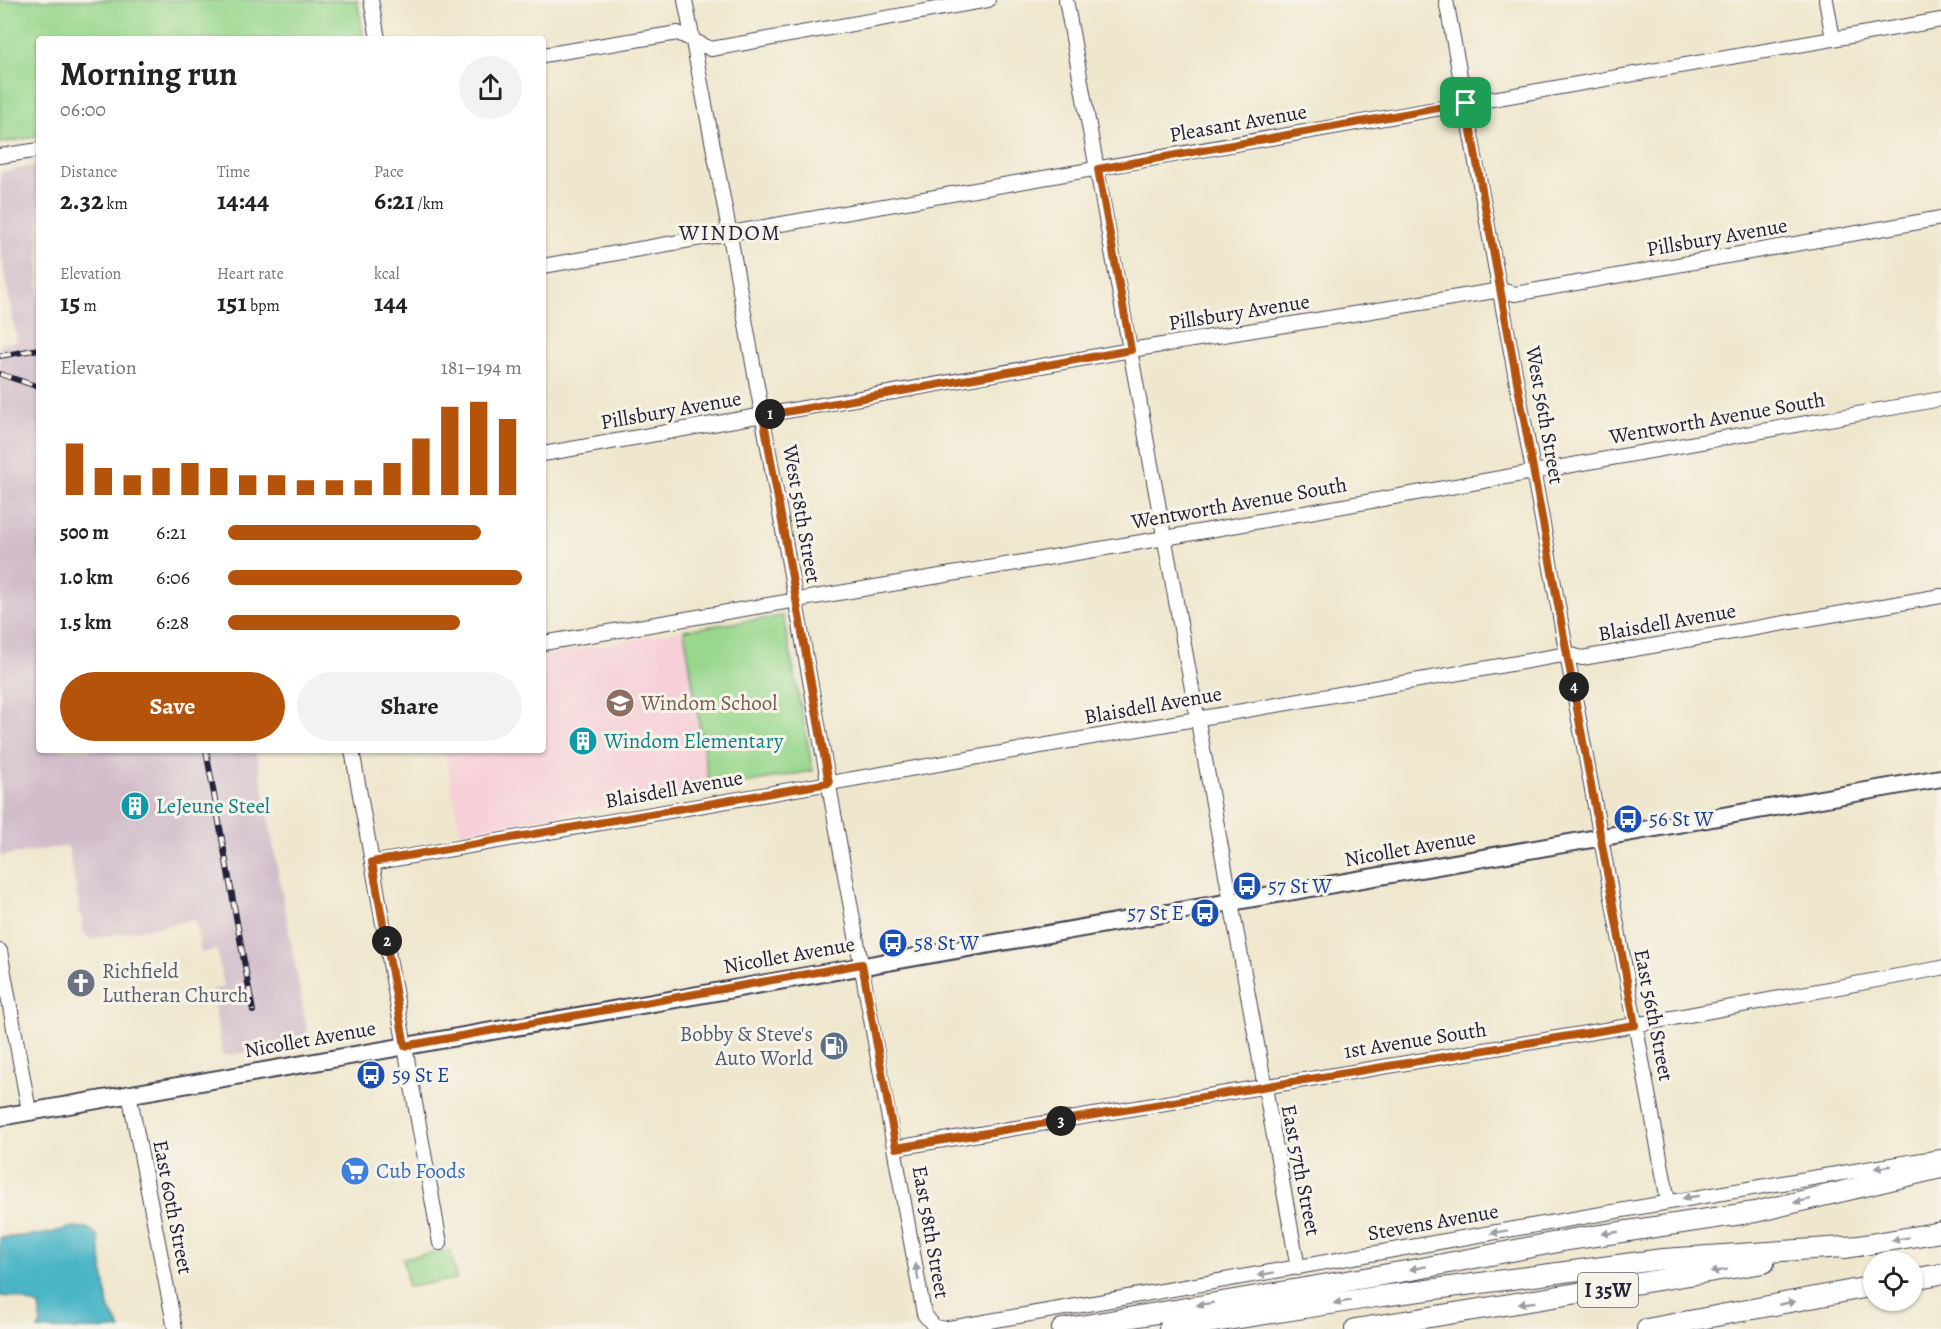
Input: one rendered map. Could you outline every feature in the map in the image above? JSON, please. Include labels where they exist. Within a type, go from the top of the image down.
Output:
[{"type":"highway","points":[[1062,1329],[1412,1270],[1568,1240],[1755,1212],[1941,1168]]},
{"type":"highway","name":"I 35W","points":[[1355,1329],[1667,1281],[1941,1232]]},
{"type":"highway","points":[[1169,1329],[1382,1296],[1663,1259],[1859,1246]]},
{"type":"highway","points":[[1923,1277],[1941,1274]]},
{"type":"highway","name":"I 35W","points":[[1647,1329],[1863,1288]]},
{"type":"main road","name":"Nicollet Avenue","points":[[0,1117],[862,964],[1233,902],[1941,778]]},
{"type":"street","points":[[371,0],[377,36]]},
{"type":"street","name":"West 58th Street","points":[[685,0],[730,232],[862,964]]},
{"type":"street","points":[[546,55],[678,33],[711,49],[988,0]]},
{"type":"street","name":"East 57th Street","points":[[1066,0],[1233,902],[1298,1268]]},
{"type":"street","name":"West 56th Street","points":[[1446,0],[1602,837]]},
{"type":"street","points":[[1826,0],[1833,39]]},
{"type":"street","name":"Pleasant Avenue","points":[[546,265],[1941,20]]},
{"type":"street","points":[[0,156],[36,150]]},
{"type":"street","name":"Pillsbury Avenue","points":[[546,453],[1131,350],[1501,290],[1515,294],[1941,218]]},
{"type":"street","name":"Wentworth Avenue South","points":[[546,642],[1165,538],[1941,399]]},
{"type":"street","name":"Blaisdell Avenue","points":[[372,862],[1568,654],[1582,658],[1941,596]]},
{"type":"street","points":[[353,753],[440,1243]]},
{"type":"street","name":"East 56th Street","points":[[1602,837],[1668,1201]]},
{"type":"street","points":[[0,951],[29,1112]]},
{"type":"street","name":"East 58th Street","points":[[862,964],[924,1314],[934,1326]]},
{"type":"street","name":"1st Avenue South","points":[[896,1148],[1635,1025],[1941,968]]},
{"type":"street","name":"East 60th Street","points":[[129,1093],[175,1329]]},
{"type":"street","name":"Stevens Avenue","points":[[934,1326],[943,1329],[1668,1201],[1941,1157]]},
{"type":"shaded area","points":[[36,166],[36,753],[257,753],[309,1041],[223,1056],[211,990],[224,987],[217,950],[201,953],[195,920],[89,939],[84,933],[68,846],[0,856],[0,345],[17,341],[0,249],[0,172]]},
{"type":"shaded area","name":"Windom School","points":[[684,630],[710,789],[460,832],[446,753],[546,753],[546,655]]},
{"type":"green space","points":[[0,0],[357,0],[363,36],[36,36],[36,137],[0,143]]},
{"type":"green space","points":[[783,616],[813,771],[710,789],[684,630]]},
{"type":"green space","points":[[451,1250],[456,1279],[408,1287],[403,1258]]},
{"type":"water","points":[[73,1227],[87,1228],[98,1236],[108,1306],[121,1329],[38,1329],[41,1323],[39,1306],[15,1297],[0,1296],[0,1238],[46,1234]]},
{"type":"railway","points":[[0,356],[36,350]]},
{"type":"railway","points":[[0,374],[36,386]]},
{"type":"railway","points":[[207,753],[253,1011]]},
{"type":"place","name":"Windom School","points":[[620,703]]},
{"type":"place","name":"Windom Elementary","points":[[583,741]]},
{"type":"place","name":"LeJeune Steel","points":[[135,806]]},
{"type":"place","name":"56 St W","points":[[1628,819]]},
{"type":"place","name":"57 St W","points":[[1247,886]]},
{"type":"place","name":"57 St E","points":[[1205,913]]},
{"type":"place","name":"58 St W","points":[[893,943]]},
{"type":"place","name":"Richfield Lutheran Church","points":[[81,983]]},
{"type":"place","name":"Bobby & Steve's Auto World","points":[[834,1046]]},
{"type":"place","name":"59 St E","points":[[371,1075]]},
{"type":"place","name":"Cub Foods","points":[[355,1171]]},
{"type":"district","name":"WINDOM","points":[[730,232]]},
{"type":"route","points":[[1466,103],[1635,1025],[896,1148],[862,964],[405,1046],[372,862],[829,783],[763,416],[1131,350],[1098,169],[1466,103]]}]
